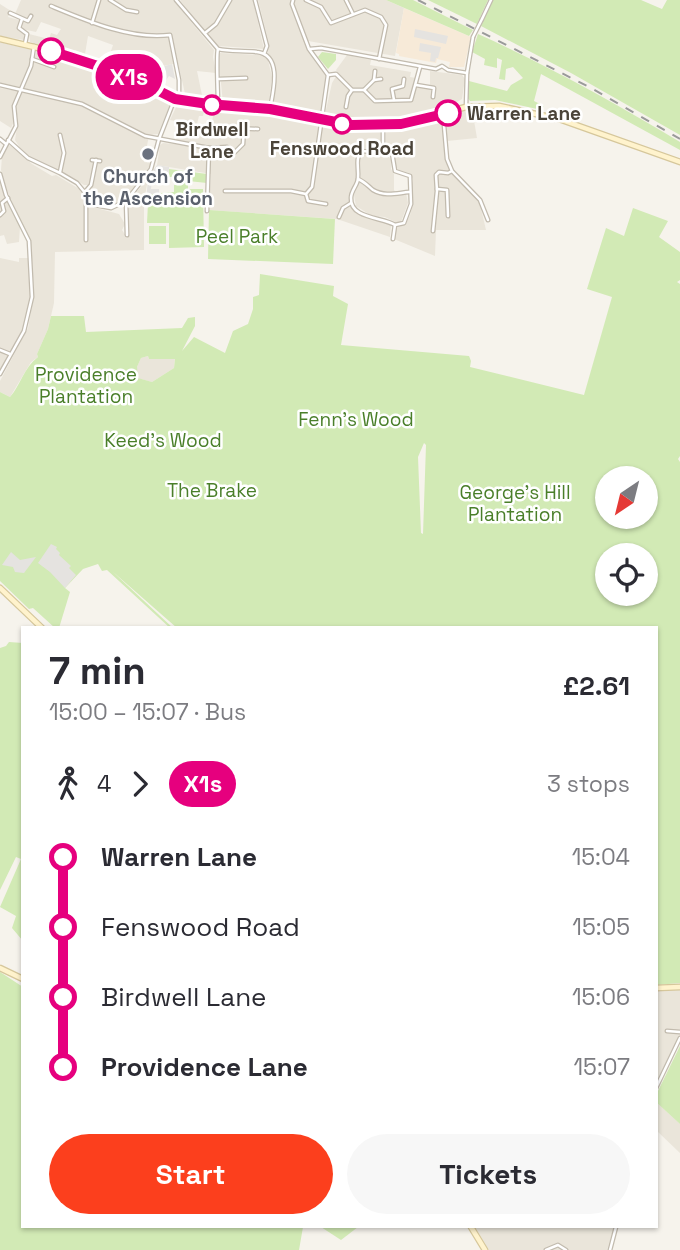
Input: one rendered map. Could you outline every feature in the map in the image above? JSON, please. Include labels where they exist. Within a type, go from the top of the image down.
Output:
[{"type":"street","points":[[92,23],[99,0]]},
{"type":"street","points":[[110,0],[126,10],[138,12]]},
{"type":"street","points":[[176,0],[218,49],[264,54],[271,61],[274,73],[270,109]]},
{"type":"street","points":[[182,6],[188,0]]},
{"type":"street","points":[[205,33],[216,24],[230,0]]},
{"type":"street","points":[[255,0],[267,46],[264,54]]},
{"type":"street","points":[[293,0],[292,4],[309,49],[328,75],[313,187],[306,194]]},
{"type":"street","points":[[306,0],[321,6],[330,22],[369,10],[384,19],[386,25],[379,59]]},
{"type":"street","points":[[346,0],[353,15]]},
{"type":"street","points":[[466,107],[467,73],[473,37],[491,0]]},
{"type":"street","points":[[0,139],[7,141],[33,162],[76,183],[95,205],[106,208],[125,201],[151,169],[159,139],[177,99],[179,80],[170,35],[153,37],[92,23],[51,6]]},
{"type":"street","points":[[10,13],[28,21],[31,16]]},
{"type":"street","points":[[22,19],[19,28],[27,34],[25,44]]},
{"type":"street","points":[[0,39],[34,46],[123,74],[177,99],[270,109],[351,125],[401,124],[466,107],[499,106],[544,115],[680,162]]},
{"type":"street","points":[[0,157],[16,126],[14,106],[32,59],[34,46]]},
{"type":"street","points":[[309,49],[321,48],[436,69],[442,66],[448,70],[467,73]]},
{"type":"street","points":[[218,49],[218,105]]},
{"type":"street","points":[[32,59],[54,67]]},
{"type":"street","points":[[328,75],[336,74],[352,90],[364,90],[376,101],[413,99],[420,66]]},
{"type":"street","points":[[374,80],[375,71]]},
{"type":"street","points":[[219,79],[246,78]]},
{"type":"street","points":[[364,90],[374,80],[381,79]]},
{"type":"street","points":[[387,87],[393,89],[403,86],[404,79]]},
{"type":"street","points":[[429,87],[430,82]]},
{"type":"street","points":[[0,85],[82,104],[139,134],[209,148],[227,147],[233,153],[243,145],[244,128]]},
{"type":"street","points":[[416,85],[434,88],[433,97]]},
{"type":"street","points":[[393,89],[394,100]]},
{"type":"street","points":[[345,107],[352,90]]},
{"type":"street","points":[[443,114],[447,159],[452,171],[480,200],[488,220]]},
{"type":"street","points":[[383,125],[383,151]]},
{"type":"street","points":[[230,128],[258,129]]},
{"type":"street","points":[[60,138],[64,157],[60,173]]},
{"type":"street","points":[[207,211],[209,148]]},
{"type":"street","points":[[360,149],[392,153],[395,171],[410,176],[411,204],[406,221],[400,225],[368,216],[351,203],[352,192],[358,179],[360,149]]},
{"type":"street","points":[[85,192],[91,185],[96,160]]},
{"type":"street","points":[[433,231],[436,174],[452,171]]},
{"type":"street","points":[[0,176],[29,241],[32,297],[26,327],[0,374]]},
{"type":"street","points":[[358,179],[380,193],[390,195],[409,192]]},
{"type":"street","points":[[437,189],[447,190],[449,216]]},
{"type":"street","points":[[225,191],[291,191],[306,194]]},
{"type":"street","points":[[306,194],[306,206]]},
{"type":"street","points":[[0,215],[4,210],[2,203],[8,198]]},
{"type":"street","points":[[86,240],[86,201],[89,198]]},
{"type":"street","points":[[125,201],[127,235]]},
{"type":"street","points":[[308,201],[323,205]]},
{"type":"street","points":[[339,217],[343,208],[351,203]]},
{"type":"street","points":[[393,239],[395,225]]},
{"type":"street","points":[[0,350],[10,354]]},
{"type":"street","points":[[0,588],[40,626]]},
{"type":"street","points":[[0,968],[21,978]]},
{"type":"street","points":[[658,989],[680,987]]},
{"type":"street","points":[[671,1026],[669,1031],[680,1032]]},
{"type":"street","points":[[658,1084],[680,1038]]},
{"type":"street","points":[[472,1228],[485,1250]]},
{"type":"street","points":[[610,1250],[616,1228]]},
{"type":"street","points":[[546,1250],[560,1243],[566,1250]]},
{"type":"shaded area","points":[[21,0],[173,0],[214,50],[216,73],[197,71],[203,100],[186,98],[178,63],[158,67],[155,63],[146,81],[106,66],[113,45],[88,36],[85,54],[75,50],[73,55],[30,42],[29,34],[49,39],[51,33],[57,35],[61,29],[41,22],[36,32],[22,29],[23,21],[29,22],[32,14],[27,19],[15,14]]},
{"type":"shaded area","points":[[180,0],[253,0],[264,49],[218,46]]},
{"type":"shaded area","points":[[258,0],[386,0],[404,8],[395,56],[304,42],[326,75],[321,114],[317,116],[281,108],[273,103],[277,75],[275,64],[268,53],[269,43]]},
{"type":"shaded area","points":[[0,4],[11,11],[8,17],[19,20],[17,29],[25,35],[24,40],[0,36]]},
{"type":"shaded area","points":[[404,8],[471,37],[464,67],[449,67],[450,62],[437,59],[436,63],[399,56],[396,53]]},
{"type":"shaded area","points":[[415,29],[448,36],[446,44],[414,37]]},
{"type":"shaded area","points":[[0,42],[31,50],[29,69],[20,87],[0,83]]},
{"type":"shaded area","points":[[420,43],[441,47],[435,62],[430,61],[431,53],[419,51]]},
{"type":"shaded area","points":[[37,50],[106,72],[171,102],[158,134],[149,135],[144,162],[152,163],[126,197],[116,204],[99,204],[91,194],[92,185],[84,185],[34,160],[22,151],[15,140],[18,121],[16,107]]},
{"type":"shaded area","points":[[218,55],[261,55],[268,60],[272,77],[269,102],[260,105],[223,103]]},
{"type":"shaded area","points":[[347,55],[371,60],[370,65],[411,72],[410,77],[416,78],[415,87],[430,88],[430,71],[462,75],[465,79],[462,99],[441,111],[399,121],[366,123],[328,118],[325,114],[332,83],[338,73],[336,70]]},
{"type":"shaded area","points":[[172,64],[175,79],[169,76],[164,83],[158,80],[158,68]]},
{"type":"shaded area","points":[[0,88],[18,91],[12,107],[15,119],[11,128],[0,121]]},
{"type":"shaded area","points":[[178,103],[205,107],[197,124],[211,127],[214,111],[232,109],[271,112],[349,127],[381,129],[380,149],[362,148],[358,145],[355,147],[357,177],[349,200],[354,209],[369,218],[391,225],[390,237],[337,219],[209,210],[211,174],[157,165],[160,145],[175,144],[180,122],[170,120]]},
{"type":"shaded area","points":[[472,109],[477,138],[447,141],[446,116]]},
{"type":"shaded area","points":[[442,117],[446,160],[451,171],[479,200],[486,230],[436,230],[435,256],[394,239],[396,228],[406,224],[410,215],[413,205],[413,179],[409,173],[395,166],[394,153],[386,149],[386,129]]},
{"type":"shaded area","points":[[10,145],[32,164],[81,190],[85,205],[119,214],[125,224],[122,230],[126,236],[129,236],[129,202],[148,178],[144,202],[144,250],[55,252],[54,303],[48,329],[38,357],[31,362],[10,397],[0,392],[0,381],[28,328],[34,294],[31,244],[1,170],[2,156]]},
{"type":"shaded area","points":[[365,153],[385,154],[391,159],[394,190],[396,193],[406,193],[408,203],[401,222],[372,216],[356,206],[354,195],[361,178],[360,159]]},
{"type":"shaded area","points":[[157,165],[169,167],[168,182],[152,180],[151,189],[159,189],[159,194],[150,194],[150,203],[146,202],[148,178]]},
{"type":"shaded area","points":[[0,181],[20,227],[19,242],[7,244],[4,235],[0,236]]},
{"type":"shaded area","points":[[0,258],[19,262],[19,258],[29,258],[30,300],[23,331],[0,371]]},
{"type":"shaded area","points":[[148,356],[149,359],[175,358],[174,368],[152,382],[137,378],[137,367],[141,358]]},
{"type":"shaded area","points":[[51,544],[57,547],[59,555],[76,575],[65,588],[38,563]]},
{"type":"shaded area","points":[[11,552],[20,560],[36,557],[24,573],[15,572],[13,567],[2,565]]},
{"type":"shaded area","points":[[680,990],[680,1035],[658,1078],[658,991]]},
{"type":"shaded area","points":[[658,1104],[680,1124],[680,1153],[658,1132]]},
{"type":"shaded area","points":[[476,1228],[614,1228],[607,1250],[489,1250]]},
{"type":"green space","points":[[386,0],[413,0],[473,30],[469,36]]},
{"type":"green space","points":[[428,0],[488,0],[477,24]]},
{"type":"green space","points":[[492,0],[641,0],[662,9],[667,0],[680,0],[680,135],[481,26]]},
{"type":"green space","points":[[478,34],[631,113],[680,142],[680,150],[541,74],[534,101],[544,106],[542,110],[495,100],[470,101],[467,97],[469,81],[507,91],[511,85],[523,78],[513,67],[506,69],[505,80],[499,79],[502,60],[497,58],[497,68],[484,65],[485,59],[472,52]]},
{"type":"green space","points":[[322,52],[336,54],[336,60],[328,69],[318,57]]},
{"type":"green space","points":[[169,169],[207,174],[207,183],[188,181],[188,189],[203,189],[204,247],[169,248],[169,223],[147,223],[148,203],[169,203],[167,197],[150,197],[150,194],[174,192],[174,185],[178,185],[178,177],[169,177]]},
{"type":"green space","points":[[633,208],[668,221],[659,237],[680,252],[680,280],[677,282],[680,284],[680,983],[658,985],[658,626],[175,626],[112,571],[171,626],[168,626],[107,570],[102,571],[98,564],[83,569],[65,588],[70,592],[60,626],[53,626],[33,608],[29,609],[0,581],[0,392],[10,397],[29,366],[38,357],[51,316],[84,316],[86,332],[182,328],[188,318],[195,317],[195,326],[182,351],[194,337],[225,353],[233,331],[248,324],[253,309],[253,297],[259,295],[260,274],[334,286],[333,296],[348,304],[341,345],[469,356],[470,367],[584,395],[612,297],[587,289],[606,228],[624,236]],"holes":[[[148,356],[149,359],[175,359],[174,368],[152,382],[138,378],[137,367],[141,358]],[[424,443],[423,534],[418,457]]]},
{"type":"green space","name":"Peel Park","points":[[209,210],[335,219],[333,264],[208,259]]},
{"type":"green space","points":[[149,226],[166,226],[166,244],[149,244]]},
{"type":"green space","points":[[9,642],[21,643],[21,859],[16,857],[0,890],[0,648]]},
{"type":"green space","points":[[21,859],[21,939],[12,928],[16,916],[0,907]]},
{"type":"green space","points":[[0,972],[21,986],[21,1228],[303,1228],[299,1250],[0,1250]]},
{"type":"green space","points":[[680,1046],[680,1124],[658,1104],[658,1091]]},
{"type":"green space","points":[[323,1228],[357,1228],[341,1240]]},
{"type":"railway","points":[[418,0],[591,88],[680,139]]},
{"type":"bus line","name":"X1s","points":[[51,51],[129,76],[175,99],[224,106],[257,107],[351,125],[401,124],[448,113]]},
{"type":"place","name":"Birdwell Lane","points":[[212,105]]},
{"type":"place","name":"Warren Lane","points":[[448,113]]},
{"type":"place","name":"Fenswood Road","points":[[342,124]]},
{"type":"place","name":"Church of the Ascension","points":[[148,154]]},
{"type":"park label","name":"Providence Plantation","points":[[86,385]]},
{"type":"park label","name":"Fenn's Wood","points":[[356,419]]},
{"type":"park label","name":"Keed's Wood","points":[[163,440]]},
{"type":"park label","name":"The Brake","points":[[212,490]]},
{"type":"park label","name":"George's Hill Plantation","points":[[515,503]]}]
